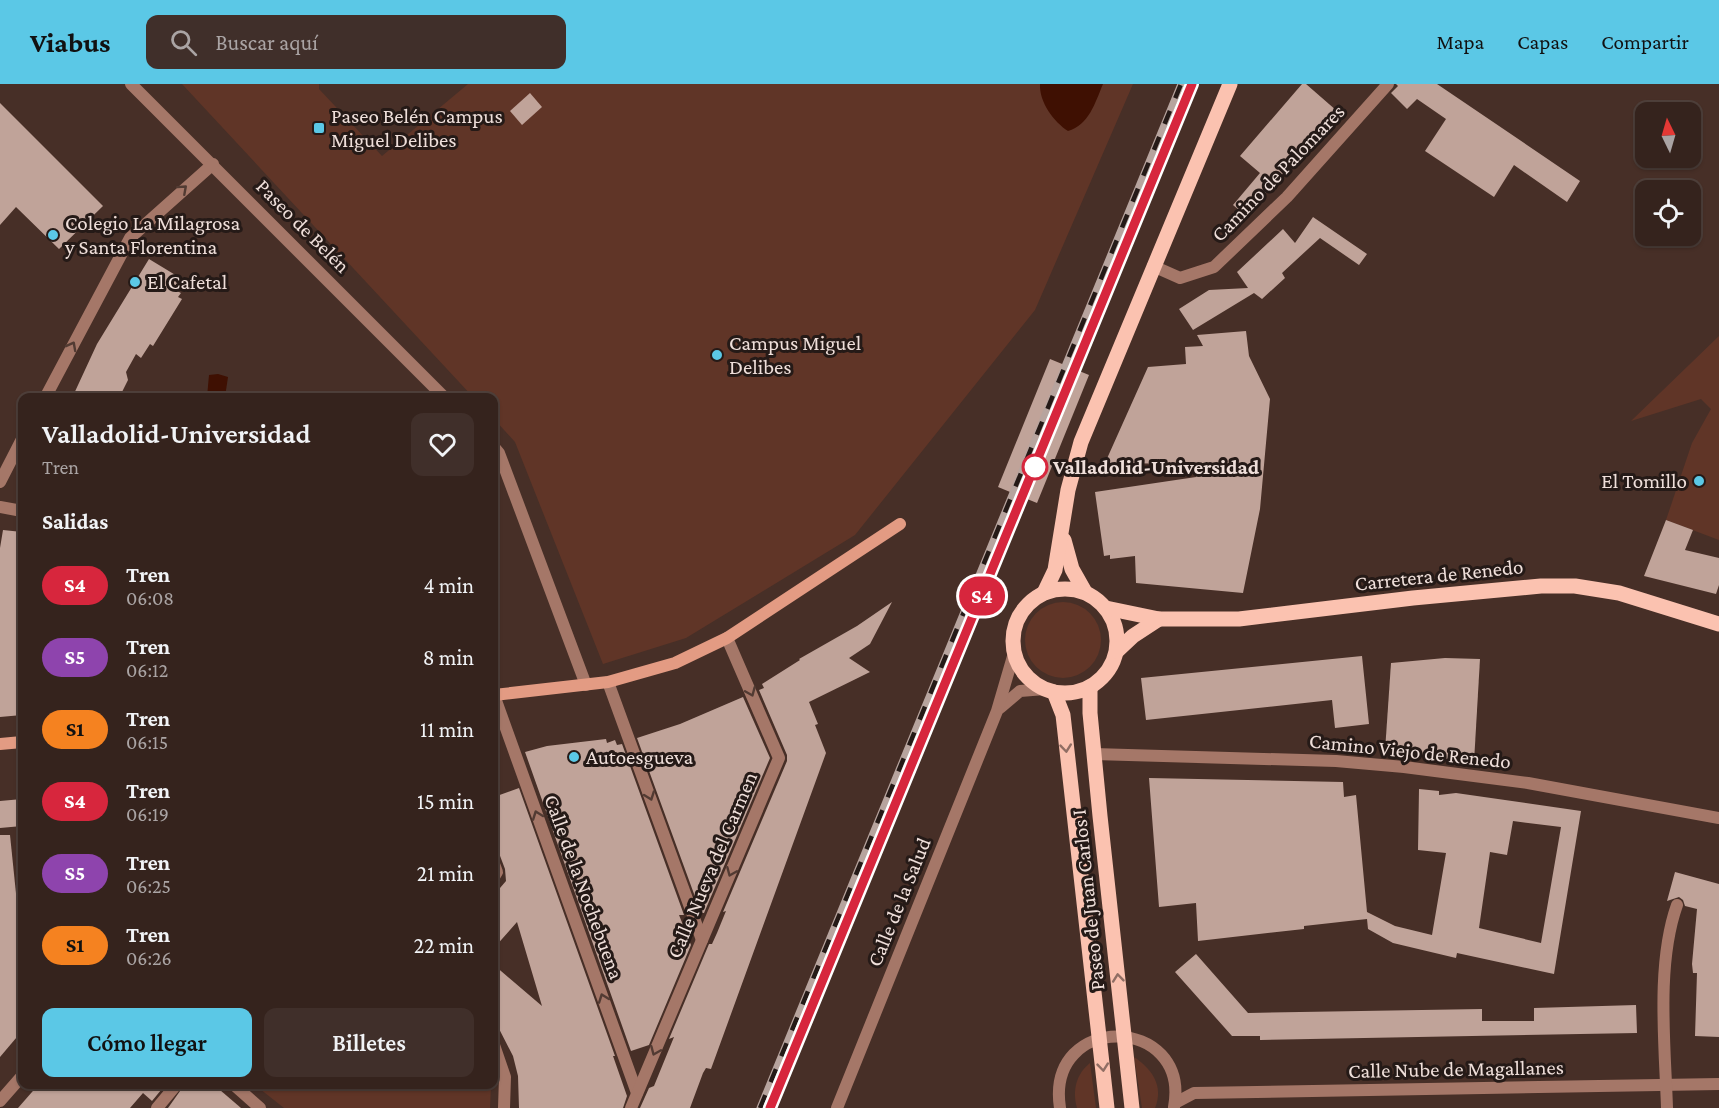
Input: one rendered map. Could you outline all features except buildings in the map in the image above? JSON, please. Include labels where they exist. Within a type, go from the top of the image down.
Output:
[{"type":"main road","points":[[1044,593],[1055,570],[1068,490],[1081,442],[1230,84]]},
{"type":"main road","points":[[1062,531],[1072,569],[1085,592],[1106,608],[1115,624],[1117,651]]},
{"type":"main road","name":"Carretera de Renedo","points":[[1106,608],[1159,619],[1239,619],[1413,598],[1541,586],[1575,586],[1619,592],[1719,624]]},
{"type":"main road","points":[[1085,592],[1060,589],[1044,593],[1035,598],[1021,613],[1013,632],[1014,653],[1023,672],[1030,680],[1050,691],[1072,693],[1090,687],[1107,672],[1117,651],[1133,636],[1159,619]]},
{"type":"main road","name":"Paseo de Juan Carlos I","points":[[1090,687],[1094,754],[1132,1108]]},
{"type":"main road","name":"Paseo de Juan Carlos I","points":[[1050,691],[1063,716],[1107,1108]]},
{"type":"street","name":"Paseo de Belén","points":[[131,84],[440,393]]},
{"type":"street","name":"Camino de Palomares","points":[[1153,266],[1180,278],[1214,267],[1287,196],[1388,84]]},
{"type":"street","points":[[48,393],[130,238],[213,164]]},
{"type":"street","points":[[0,482],[18,448]]},
{"type":"street","points":[[498,455],[586,685]]},
{"type":"street","points":[[0,507],[18,510]]},
{"type":"street","points":[[498,695],[608,682],[657,670],[727,638],[900,524]]},
{"type":"street","name":"Calle Nueva del Carmen","points":[[631,1108],[779,758],[727,638]]},
{"type":"street","name":"Calle de la Salud","points":[[837,1108],[997,711],[1014,653]]},
{"type":"street","points":[[608,682],[702,940]]},
{"type":"street","name":"Calle de la Salud","points":[[997,711],[1008,698],[1020,691],[1050,691]]},
{"type":"street","name":"Calle de la Nochebuena","points":[[498,706],[637,1093]]},
{"type":"street","points":[[0,744],[18,742]]},
{"type":"street","name":"Camino Viejo de Renedo","points":[[1094,754],[1336,761],[1404,767],[1528,783],[1719,818]]},
{"type":"street","points":[[1667,1108],[1665,962],[1669,927],[1677,904]]},
{"type":"street","points":[[1060,1108],[1058,1092],[1064,1067],[1076,1052],[1099,1038],[1124,1036],[1141,1040],[1162,1056],[1174,1079],[1194,1093]]},
{"type":"street","points":[[498,1057],[505,1077],[504,1108]]},
{"type":"street","points":[[1174,1079],[1174,1105]]},
{"type":"street","points":[[0,1101],[18,1081]]},
{"type":"street","name":"Calle Nube de Magallanes","points":[[1174,1105],[1194,1093],[1719,1084]]},
{"type":"street","points":[[157,1108],[173,1089]]},
{"type":"street","points":[[239,1089],[260,1108]]},
{"type":"shaded area","name":"Campus Miguel Delibes","points":[[182,84],[319,84],[319,89],[382,156],[468,84],[1133,84],[1035,310],[855,535],[686,638],[603,664],[515,442],[498,423],[498,393],[469,393]]},
{"type":"shaded area","points":[[1040,84],[1103,84],[1086,119],[1068,131],[1048,111],[1042,98]]},
{"type":"shaded area","name":"El Tomillo","points":[[1719,336],[1719,540],[1666,520],[1692,443],[1711,409],[1701,399],[1631,421]]},
{"type":"shaded area","points":[[218,374],[228,377],[226,393],[207,393],[209,375]]},
{"type":"shaded area","points":[[1063,602],[1078,605],[1090,613],[1098,625],[1101,640],[1098,655],[1090,667],[1078,675],[1063,678],[1048,675],[1036,667],[1028,655],[1025,640],[1028,625],[1036,613],[1048,605]]},
{"type":"shaded area","points":[[1134,1057],[1155,1079],[1158,1092],[1155,1108],[1142,1108]]},
{"type":"shaded area","points":[[1090,1063],[1096,1108],[1077,1108],[1076,1083],[1081,1072]]},
{"type":"shaded area","points":[[260,1089],[491,1089],[490,1108],[284,1108]]},
{"type":"railway","points":[[760,1108],[1181,84]]},
{"type":"railway","points":[[770,1108],[1192,84]]},
{"type":"train","name":"S4","points":[[770,1108],[1192,84]]},
{"type":"place","name":"Paseo Belén Campus Miguel Delibes","points":[[319,128]]},
{"type":"place","name":"Colegio La Milagrosa y Santa Florentina","points":[[53,235]]},
{"type":"place","name":"El Cafetal","points":[[135,282]]},
{"type":"place","name":"Campus Miguel Delibes","points":[[717,355]]},
{"type":"place","name":"Valladolid-Universidad","points":[[1035,467]]},
{"type":"place","name":"El Tomillo","points":[[1699,481]]},
{"type":"place","name":"Autoesgueva","points":[[574,757]]}]
